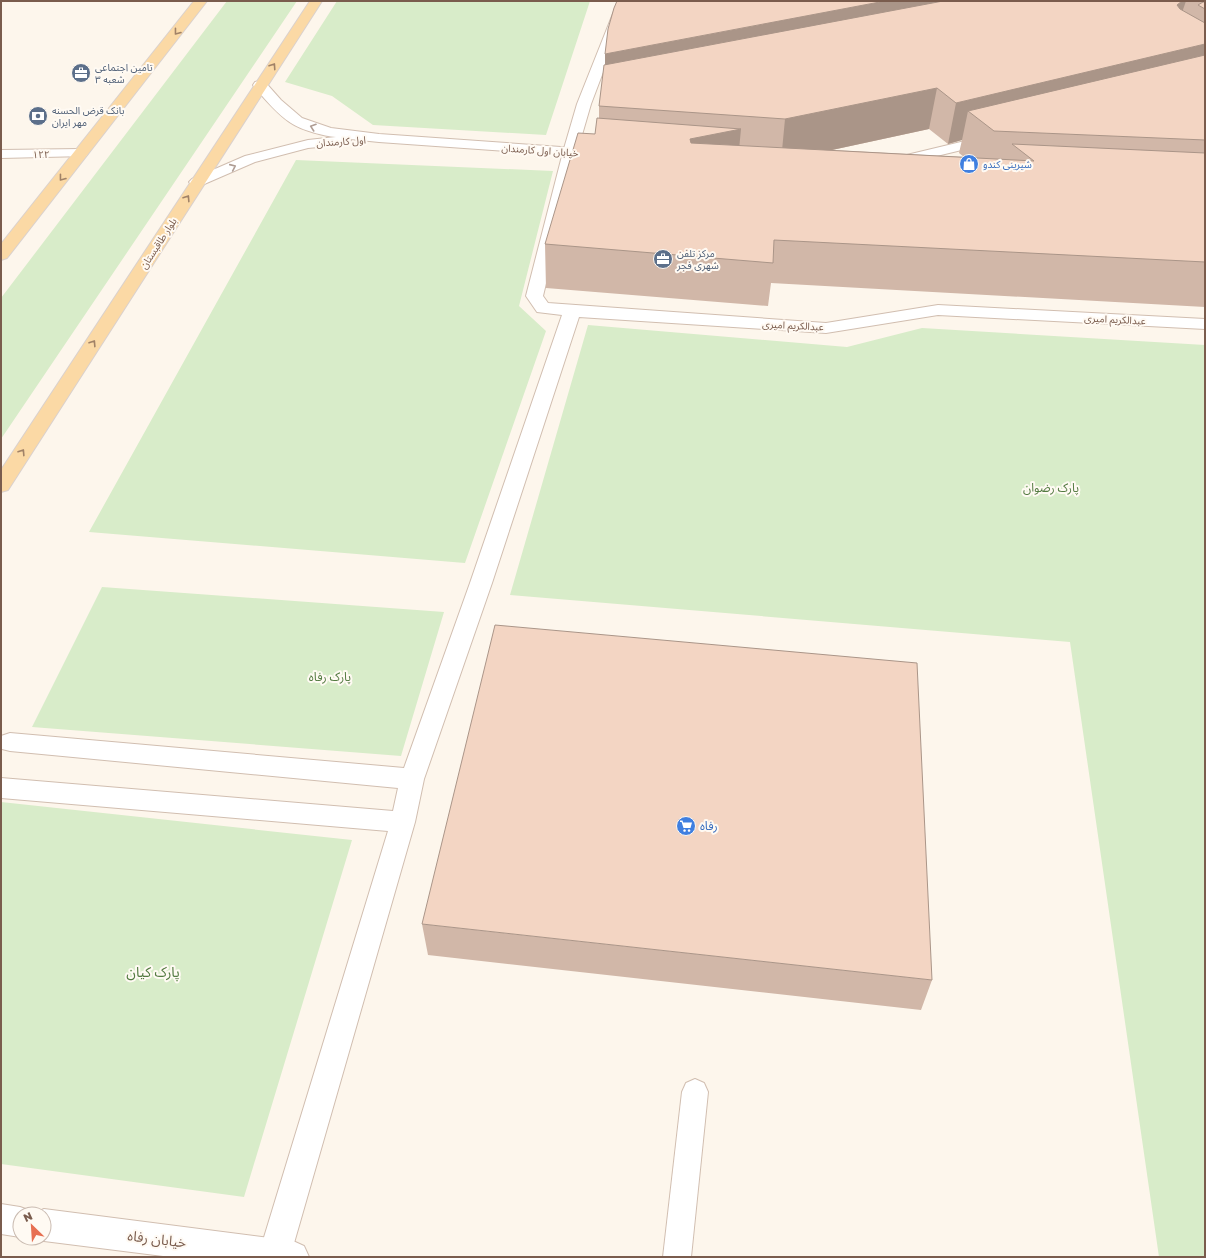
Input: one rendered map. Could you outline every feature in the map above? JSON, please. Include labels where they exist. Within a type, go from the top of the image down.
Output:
[{"type":"main road","points":[[1,255],[201,1]]},
{"type":"main road","name":"بلوار طاقبستان","points":[[1,485],[316,1]]},
{"type":"street","points":[[570,152],[584,104],[624,1]]},
{"type":"street","name":"اول کارمندان","points":[[260,85],[276,103],[296,121],[329,132],[379,138]]},
{"type":"street","points":[[584,104],[600,101]]},
{"type":"street","points":[[900,175],[884,170],[1006,135]]},
{"type":"street","name":"اول کارمندان","points":[[197,182],[250,159],[308,144],[379,138]]},
{"type":"street","name":"خیابان اول کارمندان","points":[[379,138],[617,155]]},
{"type":"street","name":"عبدالکریم امیری","points":[[570,152],[534,296],[543,308],[826,328],[938,310],[1205,324]]},
{"type":"street","name":"۱۲۲","points":[[1,154],[81,153]]},
{"type":"street","points":[[281,1256],[403,822],[412,779],[481,583],[572,311]]},
{"type":"street","points":[[10,742],[412,779]]},
{"type":"street","points":[[1,788],[403,822]]},
{"type":"street","points":[[1,1219],[12,1221]]},
{"type":"street","name":"خیابان رفاه","points":[[52,1226],[281,1256]]},
{"type":"lane","points":[[677,1257],[695,1092]]},
{"type":"green space","points":[[227,1],[297,1],[1,439],[1,298]]},
{"type":"green space","points":[[337,1],[590,1],[546,135],[373,125],[332,96],[285,82]]},
{"type":"green space","points":[[296,160],[553,171],[519,306],[546,331],[465,563],[89,532]]},
{"type":"green space","name":"پارک رضوان","points":[[588,325],[847,347],[922,328],[1205,345],[1205,1257],[1159,1257],[1070,642],[510,595]]},
{"type":"green space","name":"پارک رفاه","points":[[102,587],[444,612],[401,756],[32,727]]},
{"type":"green space","name":"پارک کیان","points":[[1,802],[352,840],[244,1197],[1,1164]]},
{"type":"building","points":[[617,1],[885,1],[605,54],[608,29]]},
{"type":"building","points":[[943,1],[1182,1],[1177,5],[1180,9],[1205,23],[1205,44],[956,103],[937,88],[785,119],[599,106],[604,65]]},
{"type":"building","points":[[1205,2],[1205,9],[1198,5]]},
{"type":"building","points":[[1205,55],[1205,140],[994,131],[968,111]]},
{"type":"building","points":[[597,118],[741,129],[690,139],[691,143],[1034,161],[1012,144],[1205,153],[1205,262],[774,240],[773,263],[545,244],[578,133],[595,134]]},
{"type":"building","name":"رفاه","points":[[495,625],[917,663],[932,980],[422,924]]},
{"type":"place","name":"تامین اجتماعی شعبه ۳","points":[[81,73]]},
{"type":"place","name":"بانک قرض الحسنه مهر ایران","points":[[38,116]]},
{"type":"place","name":"شیرینی کندو","points":[[969,164]]},
{"type":"place","name":"مرکز تلفن شهری فجر","points":[[663,259]]},
{"type":"place","name":"رفاه","points":[[686,826]]}]
